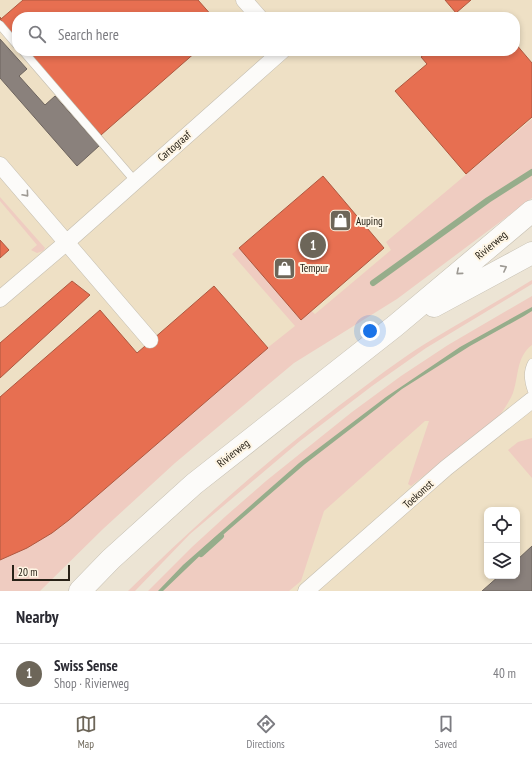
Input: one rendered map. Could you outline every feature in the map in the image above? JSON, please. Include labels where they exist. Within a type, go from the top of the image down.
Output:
[{"type":"main road","name":"Rivierweg","points":[[80,591],[111,560],[194,484],[395,326],[532,211]]},
{"type":"main road","name":"Rivierweg","points":[[395,326],[532,253]]},
{"type":"street","points":[[244,0],[254,12]]},
{"type":"street","name":"Cartograaf","points":[[0,299],[67,242],[276,56]]},
{"type":"street","points":[[0,165],[150,340]]},
{"type":"street","name":"Toekomst","points":[[306,591],[446,468],[532,400]]},
{"type":"lane","points":[[0,25],[12,38]]},
{"type":"lane","points":[[27,56],[135,181]]},
{"type":"lane","points":[[532,363],[529,375],[532,391]]},
{"type":"shaded area","points":[[0,0],[532,0],[532,172],[0,591]]},
{"type":"shaded area","points":[[532,119],[532,198],[397,299],[294,363],[175,463],[103,529],[40,591],[0,591],[0,560],[295,326],[232,254],[239,248],[315,314],[391,250],[386,242]]},
{"type":"shaded area","points":[[0,197],[45,248],[43,251],[37,253],[31,250],[37,245],[0,201]]},
{"type":"shaded area","points":[[532,280],[532,284],[426,348],[372,386],[300,441],[190,534],[135,591],[128,591],[214,509],[274,457],[336,408],[417,349]]},
{"type":"shaded area","points":[[532,296],[532,345],[523,355],[513,393],[501,413],[496,419],[411,486],[408,484],[429,421],[425,421],[324,511],[301,581],[289,591],[148,591],[192,547],[227,515],[266,481],[352,412],[401,376],[448,345]]},
{"type":"shaded area","points":[[532,307],[532,311],[470,346],[402,389],[305,464],[209,547],[163,591],[158,591],[183,565],[299,463],[386,397],[460,347]]},
{"type":"shaded area","points":[[532,310],[532,591],[161,591]]},
{"type":"shaded area","points":[[532,438],[532,478],[508,450],[518,442]]},
{"type":"building: Shops","points":[[23,0],[198,0],[209,12],[12,12],[12,33],[0,19],[0,17],[1,19]]},
{"type":"building: Shops","points":[[445,0],[471,0],[457,12],[455,12]]},
{"type":"building: Shops","points":[[520,49],[532,63],[532,117],[466,174],[395,91],[427,64],[421,57],[520,56]]},
{"type":"building: Shops","points":[[32,56],[191,56],[101,135]]},
{"type":"building: Shops","points":[[323,176],[384,248],[301,320],[239,248]]},
{"type":"building: Shops","points":[[0,240],[9,250],[0,258]]},
{"type":"building: Shops","points":[[72,281],[90,295],[0,378],[0,343]]},
{"type":"building: Shops","points":[[214,286],[268,348],[69,520],[52,533],[27,548],[0,560],[0,397],[100,310],[137,353]]},
{"type":"building: Industry","points":[[0,39],[12,52],[12,56],[15,56],[27,69],[19,76],[45,105],[55,96],[99,146],[77,166],[0,78]]},
{"type":"building: Industry","points":[[532,546],[532,591],[482,591],[496,579],[520,579],[520,557]]},
{"type":"waterway","points":[[373,283],[488,200],[532,172]]},
{"type":"waterway","points":[[201,554],[221,536]]},
{"type":"place","name":"Auping","points":[[340,221]]},
{"type":"place","name":"Swiss Sense","points":[[313,245]]},
{"type":"place","name":"Tempur","points":[[284,268]]}]
